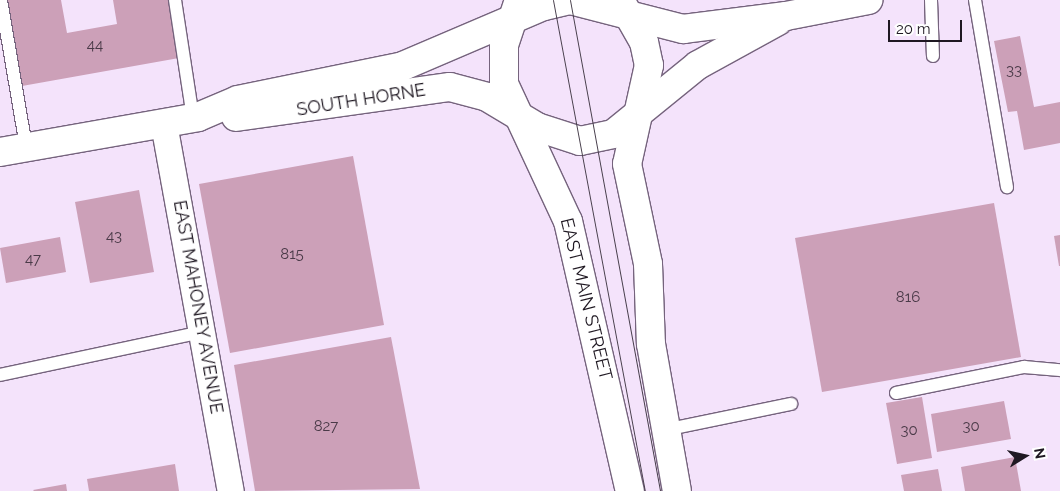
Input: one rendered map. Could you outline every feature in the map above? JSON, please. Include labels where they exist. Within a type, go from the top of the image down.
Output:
[{"type":"street","points":[[786,16],[698,65],[638,118],[613,134],[580,142],[554,135],[516,116],[504,84],[504,45],[514,12],[570,0],[624,9],[683,29],[786,16],[868,0]]},
{"type":"street","points":[[624,9],[644,42],[649,65],[627,164],[648,264],[651,344],[677,491]]},
{"type":"street","name":"SOUTH HORNE","points":[[0,152],[164,124],[196,117],[238,100],[404,66],[514,12]]},
{"type":"street","name":"SOUTH HORNE","points":[[196,117],[241,117],[450,87],[487,97],[516,116]]},
{"type":"street","name":"EAST MAIN STREET","points":[[516,116],[568,221],[630,491]]},
{"type":"street","name":"EAST MAHONEY AVENUE","points":[[164,124],[231,491]]},
{"type":"lane","points":[[0,0],[26,147]]},
{"type":"lane","points":[[175,0],[196,117]]},
{"type":"lane","points":[[931,0],[933,56]]},
{"type":"lane","points":[[975,0],[1007,187]]},
{"type":"lane","points":[[0,375],[202,332]]},
{"type":"lane","points":[[896,393],[1024,367],[1060,370]]},
{"type":"lane","points":[[665,430],[791,404]]},
{"type":"building","points":[[6,0],[61,0],[67,33],[117,24],[113,0],[168,0],[179,58],[22,86]]},
{"type":"building","points":[[1020,36],[1034,107],[1060,102],[1060,143],[1024,150],[1017,111],[1008,112],[994,41]]},
{"type":"building","points":[[353,156],[384,325],[230,353],[199,184]]},
{"type":"building","points":[[139,190],[154,272],[90,283],[75,202]]},
{"type":"building","points":[[994,203],[1021,357],[822,392],[795,238]]},
{"type":"building","points":[[1060,235],[1060,266],[1059,266],[1054,236]]},
{"type":"building","points":[[60,237],[66,272],[6,283],[0,248]]},
{"type":"building","points":[[391,337],[420,489],[255,491],[234,365]]},
{"type":"building","points":[[922,397],[932,458],[897,464],[886,403]]},
{"type":"building","points":[[1004,401],[1011,439],[937,452],[931,414]]},
{"type":"building","points":[[1015,457],[1021,491],[965,491],[961,467]]},
{"type":"building","points":[[175,464],[179,491],[89,491],[87,479]]},
{"type":"building","points":[[938,469],[942,491],[904,491],[901,475]]},
{"type":"building","points":[[66,484],[67,491],[33,490]]},
{"type":"tram line","points":[[553,0],[645,491]]},
{"type":"tram line","points":[[570,0],[660,491]]}]
